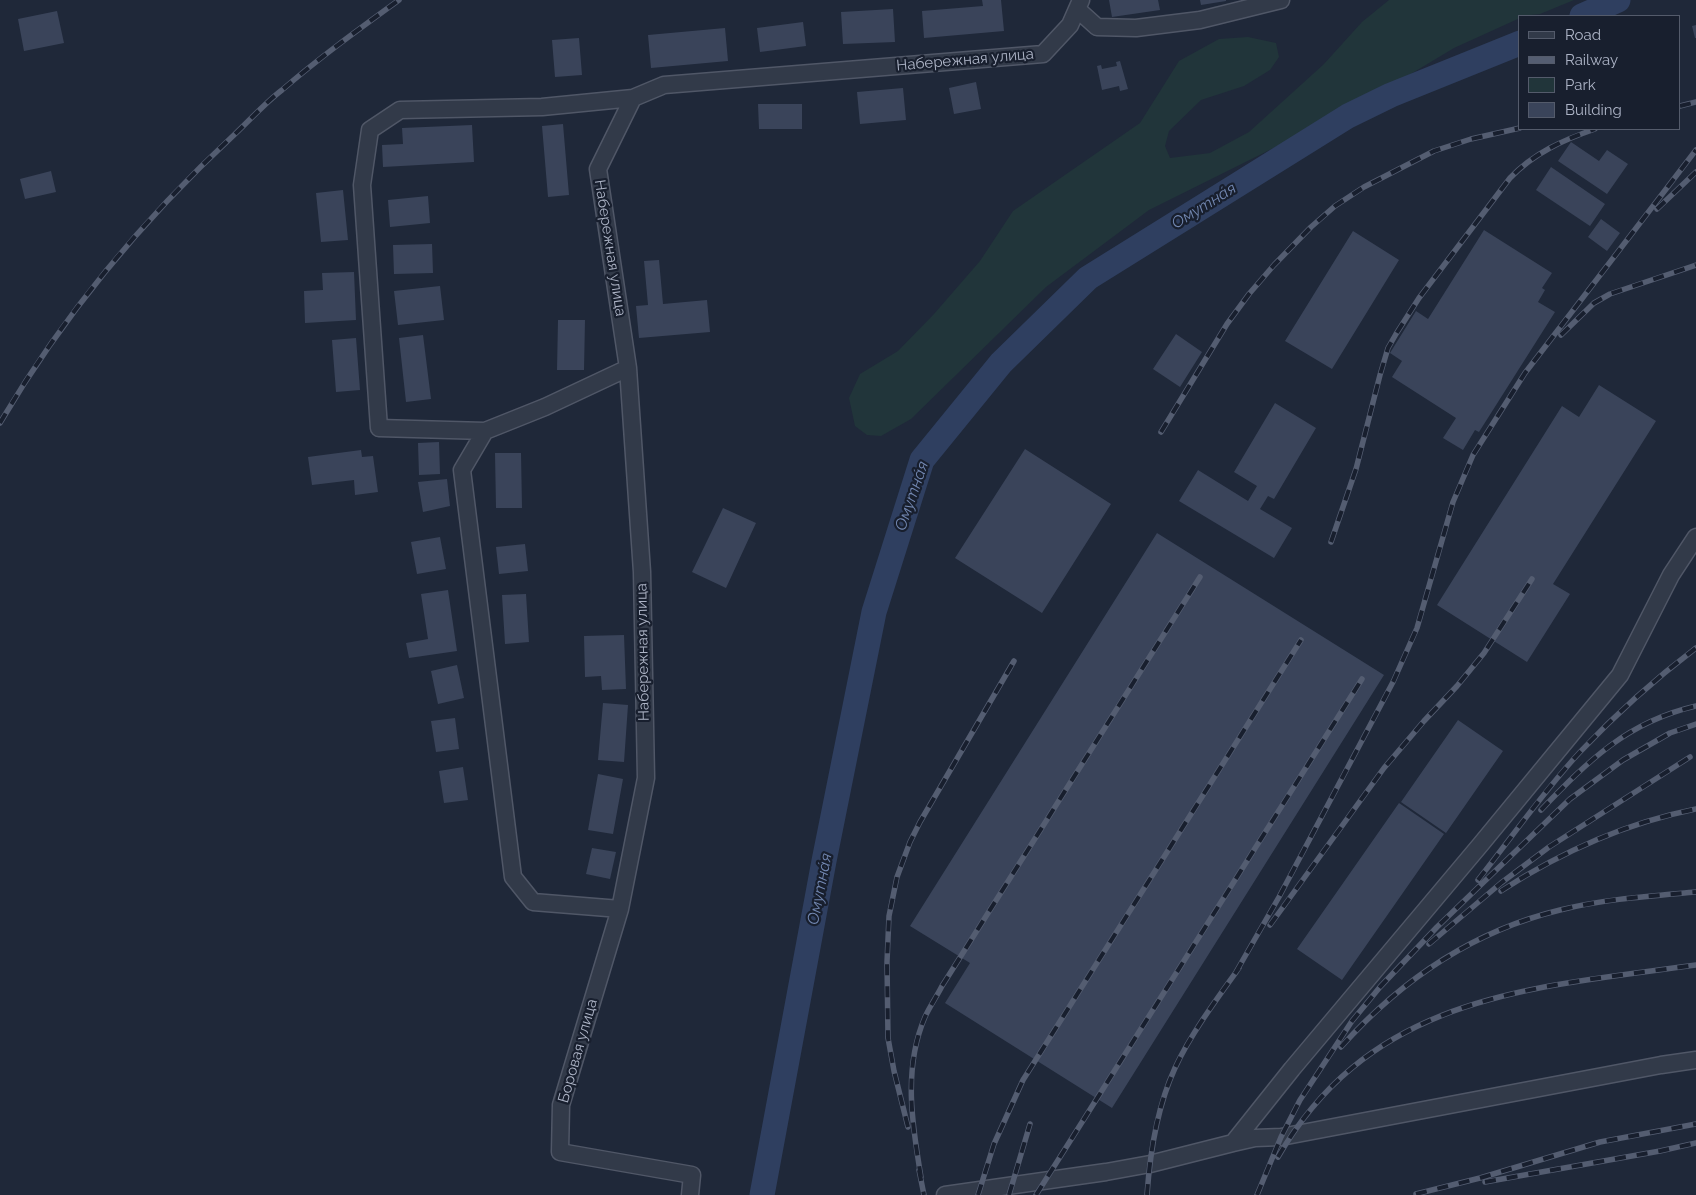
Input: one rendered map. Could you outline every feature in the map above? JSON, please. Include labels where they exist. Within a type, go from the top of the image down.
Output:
[{"type":"street","name":"Набережная улица","points":[[620,909],[646,778],[642,572],[628,368],[598,169],[633,98],[664,85],[1043,54],[1070,25],[1079,4],[1097,28],[1136,28],[1200,20],[1281,0]]},
{"type":"street","points":[[628,368],[545,407],[485,431],[379,428],[362,186],[370,130],[400,110],[542,108],[633,98]]},
{"type":"street","points":[[485,431],[462,470],[513,877],[533,902],[620,909]]},
{"type":"street","points":[[1233,1143],[1292,1068],[1475,852],[1620,675],[1671,575],[1696,537]]},
{"type":"street","name":"Боровая улица","points":[[620,909],[560,1105],[560,1152],[692,1175],[690,1195]]},
{"type":"street","points":[[945,1195],[1106,1172],[1150,1164],[1255,1138],[1281,1137],[1642,1068],[1696,1060]]},
{"type":"green space","points":[[1389,0],[1574,0],[1540,14],[1518,15],[1518,19],[1454,48],[1354,108],[1149,210],[1046,287],[911,419],[881,436],[867,435],[855,426],[849,398],[860,374],[898,351],[934,314],[980,261],[1013,211],[1140,123],[1179,61],[1219,39],[1248,37],[1276,43],[1279,57],[1270,70],[1244,86],[1201,100],[1169,131],[1165,146],[1170,158],[1210,153],[1249,132],[1324,64],[1362,22]]},
{"type":"building","points":[[982,0],[1001,0],[1004,31],[924,38],[922,11],[983,6]]},
{"type":"building","points":[[1109,0],[1158,0],[1160,10],[1112,17]]},
{"type":"building","points":[[1200,0],[1226,0],[1226,1],[1201,5]]},
{"type":"building","points":[[893,9],[895,42],[843,44],[841,12]]},
{"type":"building","points":[[57,11],[64,43],[24,51],[18,19]]},
{"type":"building","points":[[803,22],[806,46],[760,52],[757,28]]},
{"type":"building","points":[[1696,25],[1696,38],[1695,38],[1692,26]]},
{"type":"building","points":[[725,28],[728,61],[651,68],[648,35]]},
{"type":"building","points":[[579,38],[582,75],[555,77],[552,40]]},
{"type":"building","points":[[1120,61],[1128,89],[1120,91],[1119,86],[1102,90],[1097,66],[1101,65],[1102,69],[1117,66],[1116,62]]},
{"type":"building","points":[[976,82],[981,109],[954,114],[949,88]]},
{"type":"building","points":[[903,88],[906,120],[860,124],[857,92]]},
{"type":"building","points":[[758,104],[802,104],[802,129],[759,129]]},
{"type":"building","points":[[563,124],[569,195],[548,197],[542,126]]},
{"type":"building","points":[[472,125],[474,162],[383,167],[382,145],[403,144],[402,128]]},
{"type":"building","points":[[1571,142],[1599,161],[1607,150],[1628,164],[1607,194],[1558,161]]},
{"type":"building","points":[[1551,167],[1605,204],[1590,226],[1536,190]]},
{"type":"building","points":[[51,171],[56,192],[25,199],[20,179]]},
{"type":"building","points":[[343,190],[348,240],[321,242],[316,193]]},
{"type":"building","points":[[428,196],[430,223],[390,227],[388,200]]},
{"type":"building","points":[[1601,219],[1620,233],[1607,251],[1588,237]]},
{"type":"building","points":[[1484,230],[1552,273],[1542,288],[1545,290],[1538,302],[1555,312],[1479,432],[1475,430],[1463,450],[1443,438],[1456,418],[1392,377],[1402,361],[1390,353],[1416,311],[1428,319]]},
{"type":"building","points":[[1353,231],[1399,260],[1332,369],[1285,341]]},
{"type":"building","points":[[432,244],[433,273],[394,274],[393,245]]},
{"type":"building","points":[[659,260],[663,304],[707,300],[710,332],[639,338],[636,306],[648,305],[644,261]]},
{"type":"building","points":[[354,272],[356,320],[305,323],[304,291],[323,290],[322,273]]},
{"type":"building","points":[[440,286],[444,320],[398,325],[394,291]]},
{"type":"building","points":[[558,320],[585,320],[584,370],[557,370]]},
{"type":"building","points":[[1176,334],[1202,352],[1180,387],[1153,369]]},
{"type":"building","points":[[423,335],[431,399],[406,402],[399,338]]},
{"type":"building","points":[[356,338],[360,390],[336,392],[332,340]]},
{"type":"building","points":[[1599,385],[1656,421],[1553,584],[1570,594],[1527,662],[1437,605],[1562,406],[1579,417]]},
{"type":"building","points":[[1275,403],[1316,428],[1274,499],[1268,496],[1260,509],[1292,528],[1274,558],[1179,501],[1198,470],[1248,501],[1257,486],[1234,472]]},
{"type":"building","points":[[439,442],[440,474],[419,475],[418,443]]},
{"type":"building","points":[[1025,449],[1111,504],[1042,613],[955,558]]},
{"type":"building","points":[[361,450],[362,457],[373,456],[378,492],[355,495],[354,480],[312,485],[308,457]]},
{"type":"building","points":[[495,453],[521,453],[522,508],[496,508]]},
{"type":"building","points":[[447,479],[450,506],[423,512],[418,482]]},
{"type":"building","points":[[723,508],[756,523],[726,588],[692,572]]},
{"type":"building","points":[[1157,533],[1384,675],[1112,1108],[945,1003],[970,963],[910,926]]},
{"type":"building","points":[[440,537],[446,569],[417,574],[411,542]]},
{"type":"building","points":[[525,544],[528,571],[499,574],[496,547]]},
{"type":"building","points":[[448,590],[457,651],[409,658],[406,643],[428,639],[421,594]]},
{"type":"building","points":[[526,594],[529,642],[505,644],[502,595]]},
{"type":"building","points":[[624,635],[626,689],[602,690],[601,676],[585,677],[584,636]]},
{"type":"building","points":[[457,665],[464,698],[438,704],[431,671]]},
{"type":"building","points":[[603,703],[628,705],[624,762],[598,760]]},
{"type":"building","points":[[455,718],[459,749],[436,752],[431,721]]},
{"type":"building","points":[[1458,720],[1503,751],[1446,833],[1401,802]]},
{"type":"building","points":[[463,767],[468,800],[444,803],[439,771]]},
{"type":"building","points":[[598,774],[623,779],[613,834],[588,830]]},
{"type":"building","points":[[1399,803],[1444,834],[1342,980],[1297,949]]},
{"type":"building","points":[[592,848],[616,852],[610,879],[586,874]]},
{"type":"waterway","name":"Омутна́я","points":[[1584,15],[1618,0]]},
{"type":"waterway","name":"Омутна́я","points":[[762,1195],[824,861],[874,612],[922,460],[1001,363],[1088,278],[1348,116],[1391,95],[1518,44]]},
{"type":"railway","points":[[0,423],[78,306],[137,234],[168,200],[276,95],[325,55],[399,0]]},
{"type":"railway","points":[[1681,106],[1696,102]]},
{"type":"railway","points":[[1161,432],[1227,324],[1249,294],[1311,227],[1335,206],[1364,187],[1434,151],[1471,139],[1518,128]]},
{"type":"railway","points":[[1331,542],[1356,469],[1388,348],[1396,334],[1419,298],[1510,178],[1539,154],[1592,130]]},
{"type":"railway","points":[[1236,972],[1279,897],[1393,682],[1417,628],[1453,502],[1473,455],[1525,373],[1696,150]]},
{"type":"railway","points":[[1657,209],[1696,172]]},
{"type":"railway","points":[[1561,335],[1594,303],[1610,294],[1696,265]]},
{"type":"railway","points":[[921,1177],[911,1096],[914,1056],[918,1036],[925,1017],[942,986],[1200,577]]},
{"type":"railway","points":[[1270,925],[1384,768],[1484,653],[1532,579]]},
{"type":"railway","points":[[978,1195],[994,1144],[1023,1080],[1301,640]]},
{"type":"railway","points":[[1478,880],[1540,799],[1580,752],[1607,724],[1696,648]]},
{"type":"railway","points":[[908,1127],[888,1038],[887,962],[889,916],[897,877],[910,842],[920,822],[1014,661]]},
{"type":"railway","points":[[1036,1195],[1362,679]]},
{"type":"railway","points":[[1541,810],[1575,775],[1629,733],[1671,713],[1696,706]]},
{"type":"railway","points":[[1257,1195],[1281,1137],[1300,1100],[1352,1021],[1380,987],[1437,927],[1570,799],[1623,760],[1670,733],[1696,724]]},
{"type":"railway","points":[[1429,944],[1501,883],[1549,847],[1690,757]]},
{"type":"railway","points":[[1501,891],[1547,864],[1595,841],[1644,822],[1696,809]]},
{"type":"railway","points":[[1341,1047],[1364,1023],[1413,980],[1468,945],[1497,931],[1528,919],[1577,906],[1628,898],[1696,892]]},
{"type":"railway","points":[[1278,1157],[1316,1103],[1359,1062],[1408,1031],[1460,1009],[1515,993],[1573,982],[1696,965]]},
{"type":"railway","points":[[1147,1195],[1155,1130],[1163,1098],[1175,1068],[1196,1030],[1239,968]]},
{"type":"railway","points":[[1009,1195],[1030,1124]]},
{"type":"railway","points":[[1416,1194],[1480,1178],[1600,1142],[1696,1124]]},
{"type":"railway","points":[[1485,1182],[1696,1143]]},
{"type":"railway","points":[[919,1170],[924,1195]]}]
